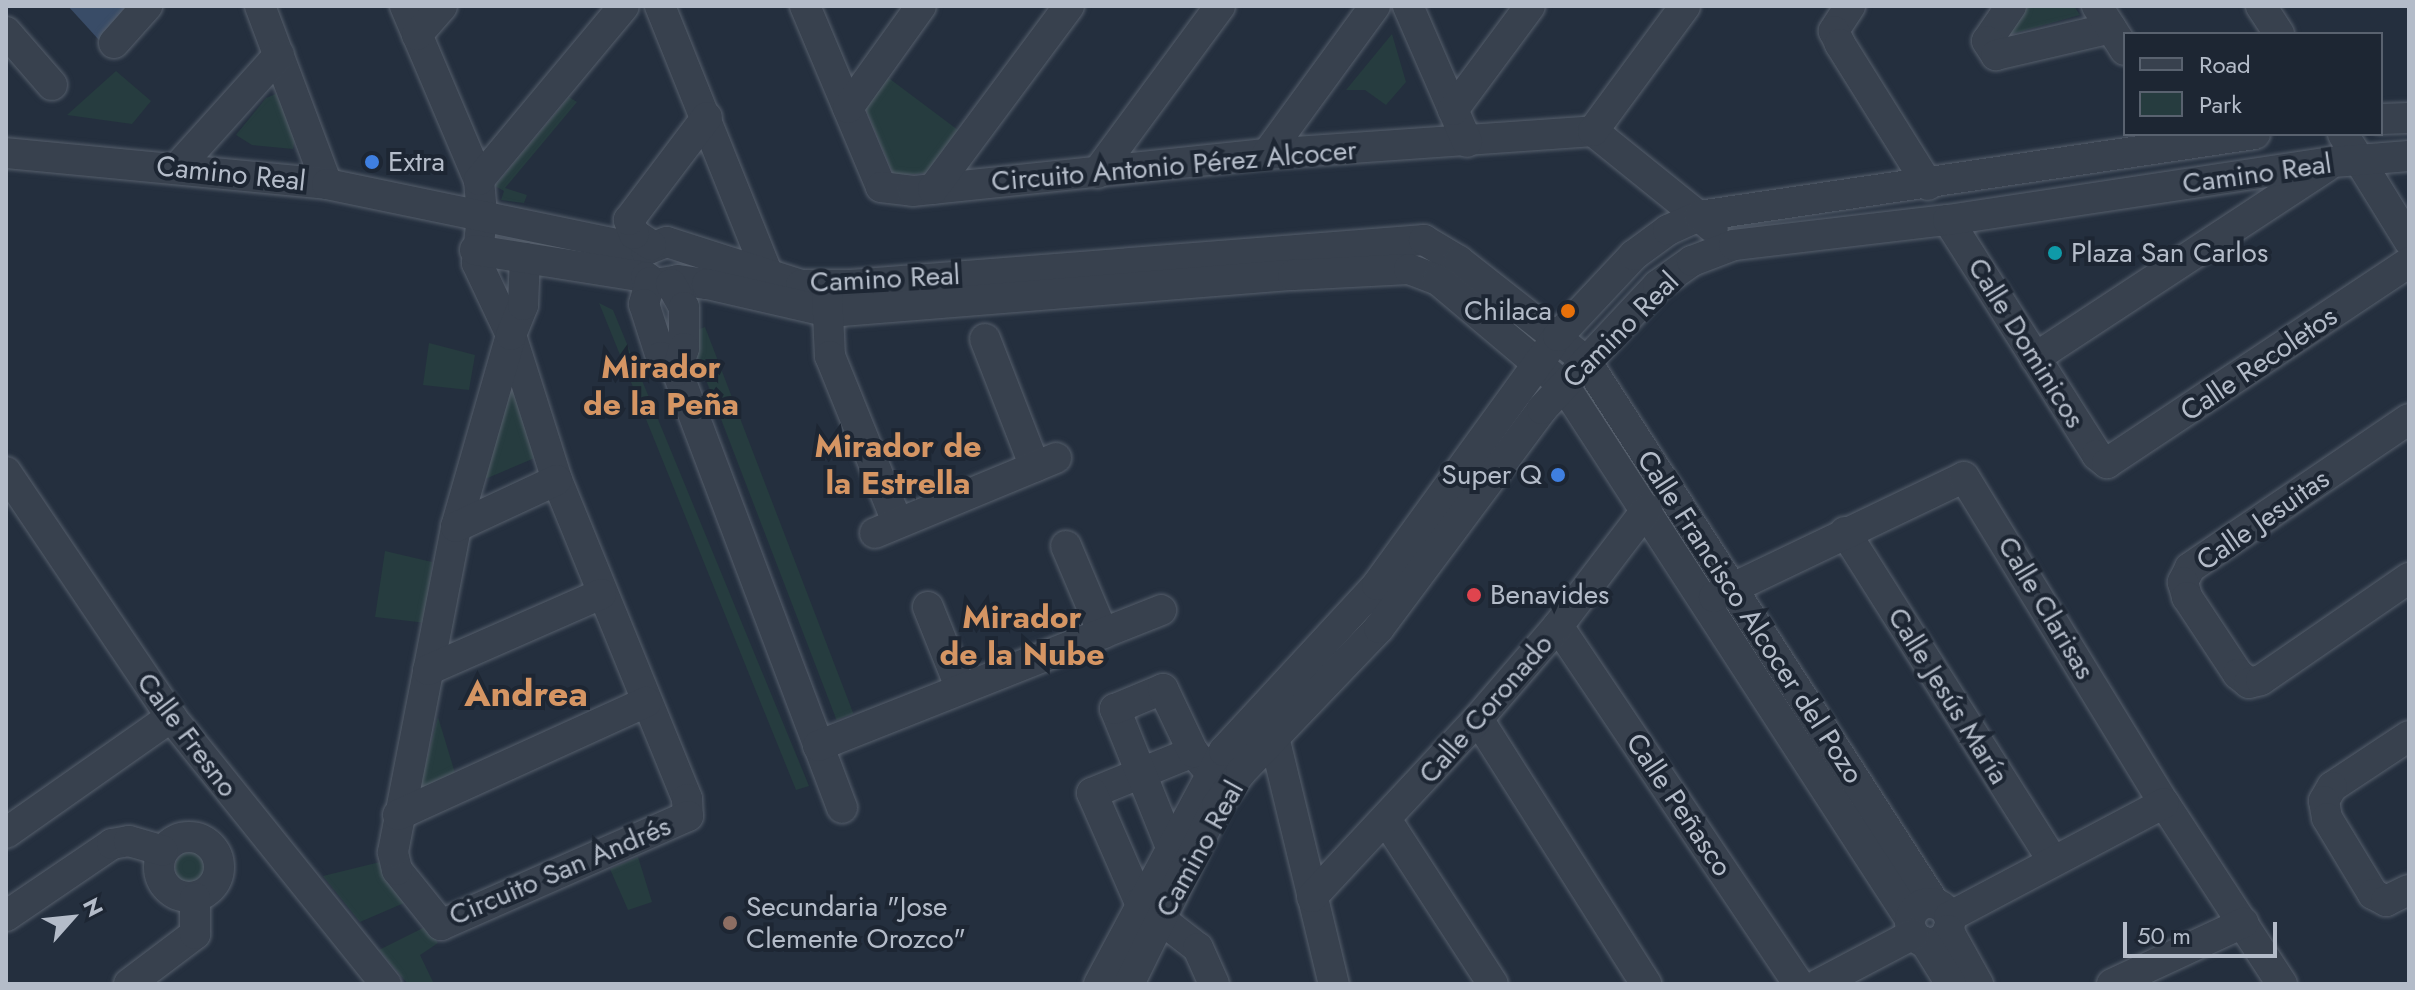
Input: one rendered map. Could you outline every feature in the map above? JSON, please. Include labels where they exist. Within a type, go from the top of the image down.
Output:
[{"type":"street","points":[[114,43],[147,6]]},
{"type":"street","points":[[260,6],[327,184]]},
{"type":"street","points":[[405,6],[479,180],[482,216],[475,250]]},
{"type":"street","points":[[417,35],[442,6]]},
{"type":"street","points":[[479,180],[624,6]]},
{"type":"street","points":[[660,6],[767,272]]},
{"type":"street","points":[[805,6],[848,108]]},
{"type":"street","points":[[848,108],[921,6]]},
{"type":"street","points":[[933,189],[1069,6]]},
{"type":"street","points":[[1097,173],[1220,6]]},
{"type":"street","points":[[1267,154],[1375,6]]},
{"type":"street","points":[[1408,6],[1467,142]]},
{"type":"street","points":[[1453,110],[1530,6]]},
{"type":"street","points":[[1685,6],[1593,131],[1734,245]]},
{"type":"street","points":[[2011,6],[1987,41],[1996,55],[2111,28]]},
{"type":"street","points":[[2261,6],[2278,32]]},
{"type":"street","points":[[1842,18],[1928,185]]},
{"type":"street","points":[[6,32],[52,85]]},
{"type":"street","points":[[178,167],[279,55]]},
{"type":"street","name":"Circuito Antonio Pérez Alcocer","points":[[848,108],[881,187],[933,189],[1267,154],[1593,131]]},
{"type":"street","points":[[707,117],[644,199],[630,227],[661,264],[644,304],[661,357],[677,371],[842,808]]},
{"type":"street","points":[[2383,119],[2409,118]]},
{"type":"street","name":"Camino Real","points":[[1129,984],[1170,845],[1202,762],[1224,751],[1377,585],[1558,336],[1634,255],[1668,230],[1699,216],[1928,185],[2242,136]]},
{"type":"street","points":[[2035,358],[2345,152],[2409,241]]},
{"type":"street","name":"Camino Real","points":[[1099,984],[1241,772],[1275,741],[1379,628],[1542,409],[1658,285],[1692,261],[1734,245],[1948,220],[2345,152],[2409,156]]},
{"type":"street","name":"Camino Real","points":[[6,153],[178,167],[327,184],[482,216],[661,264],[828,299],[1409,269],[1438,280],[1538,364]]},
{"type":"street","name":"Calle Dominicos","points":[[1948,220],[2097,455],[2107,463]]},
{"type":"street","name":"Camino Real","points":[[475,250],[525,258],[661,264],[727,257],[801,285],[828,299],[1424,240],[1558,336]]},
{"type":"street","name":"Circuito San Andrés","points":[[475,250],[511,335],[557,480],[601,594],[687,799],[688,816],[676,824],[441,925],[397,870],[393,852],[456,527],[511,335],[523,305],[525,258]]},
{"type":"street","name":"Calle Recoletos","points":[[2107,463],[2409,262]]},
{"type":"street","points":[[828,299],[830,356],[886,528],[1045,462],[985,339]]},
{"type":"street","name":"Calle Francisco Alcocer del Pozo","points":[[1558,336],[1586,361],[1718,595],[1930,924],[1978,984]]},
{"type":"street","name":"Calle Francisco Alcocer del Pozo","points":[[1538,364],[1565,387],[1647,509],[1718,595]]},
{"type":"street","name":"Calle Jesuitas","points":[[2409,419],[2190,568],[2183,582],[2187,597],[2238,674],[2249,683],[2261,680],[2409,578]]},
{"type":"street","name":"Calle Fresno","points":[[6,472],[171,717],[386,984]]},
{"type":"street","name":"Calle Clarisas","points":[[1718,595],[1964,477],[2164,803],[2282,984]]},
{"type":"street","points":[[456,527],[557,480]]},
{"type":"street","name":"Calle Coronado","points":[[1312,897],[1387,821],[1478,719],[1558,626],[1647,509]]},
{"type":"street","name":"Calle Jesús María","points":[[1845,532],[2052,860]]},
{"type":"street","points":[[1066,546],[1103,633]]},
{"type":"street","points":[[428,670],[601,594]]},
{"type":"street","points":[[928,607],[961,689]]},
{"type":"street","points":[[818,746],[1161,610]]},
{"type":"street","name":"Calle Peñasco","points":[[1558,626],[1799,984]]},
{"type":"street","points":[[1170,845],[1137,773],[1115,709],[1158,689],[1167,693],[1202,762],[1137,773],[1092,793],[1150,912],[1198,948],[1214,984]]},
{"type":"street","points":[[398,815],[646,702]]},
{"type":"street","points":[[6,833],[171,717]]},
{"type":"street","points":[[1478,719],[1646,984]]},
{"type":"street","points":[[2409,736],[2332,787],[2324,801],[2327,818],[2373,894],[2386,901],[2409,890]]},
{"type":"street","points":[[1275,741],[1334,984]]},
{"type":"street","points":[[1819,984],[2164,803]]},
{"type":"street","points":[[214,848],[251,819]]},
{"type":"street","points":[[1387,821],[1493,984]]},
{"type":"street","points":[[188,836],[214,848],[218,879],[195,898],[177,896],[164,885],[158,868],[163,851],[188,836]]},
{"type":"street","points":[[6,916],[112,844],[129,841],[163,851]]},
{"type":"street","points":[[129,984],[195,934],[195,898]]},
{"type":"street","points":[[2120,983],[2243,923]]},
{"type":"street","name":"Calle Francisco Alcocer del Pozo","points":[[1930,924],[1951,984]]},
{"type":"green space","points":[[2028,6],[2074,6],[2080,15],[2004,36]]},
{"type":"green space","points":[[1392,34],[1406,82],[1386,105],[1365,90],[1346,90]]},
{"type":"green space","points":[[116,71],[151,101],[132,124],[67,115]]},
{"type":"green space","points":[[886,76],[962,133],[937,172],[894,176],[864,105]]},
{"type":"green space","points":[[276,94],[296,134],[293,149],[252,145],[236,135],[266,98]]},
{"type":"green space","points":[[569,97],[577,102],[505,188],[527,195],[524,203],[501,200],[504,191],[495,186]]},
{"type":"green space","points":[[599,303],[613,310],[809,786],[796,790]]},
{"type":"green space","points":[[705,327],[853,714],[837,720],[688,333]]},
{"type":"green space","points":[[429,343],[475,355],[469,390],[423,385]]},
{"type":"green space","points":[[504,367],[537,457],[471,485]]},
{"type":"green space","points":[[385,551],[432,562],[426,623],[375,617]]},
{"type":"green space","points":[[438,717],[455,773],[418,794]]},
{"type":"green space","points":[[192,851],[204,856],[209,868],[204,880],[192,885],[180,880],[175,868],[180,856]]},
{"type":"green space","points":[[638,857],[652,902],[628,910],[610,869]]},
{"type":"green space","points":[[380,862],[411,900],[360,922],[323,876]]},
{"type":"green space","points":[[427,926],[438,943],[420,955],[434,984],[408,984],[379,950]]},
{"type":"water","points":[[68,6],[126,6],[99,40]]},
{"type":"place","name":"Extra","points":[[372,162]]},
{"type":"place","name":"Plaza San Carlos","points":[[2055,253]]},
{"type":"place","name":"Chilaca","points":[[1568,311]]},
{"type":"place","name":"Super Q","points":[[1558,475]]},
{"type":"place","name":"Benavides","points":[[1474,595]]},
{"type":"place","name":"Secundaria \"Jose Clemente Orozco\"","points":[[730,923]]},
{"type":"district","name":"Mirador de la Peña","points":[[661,386]]},
{"type":"district","name":"Mirador de la Estrella","points":[[898,466]]},
{"type":"district","name":"Mirador de la Nube","points":[[1022,636]]},
{"type":"district","name":"Andrea","points":[[526,694]]}]
